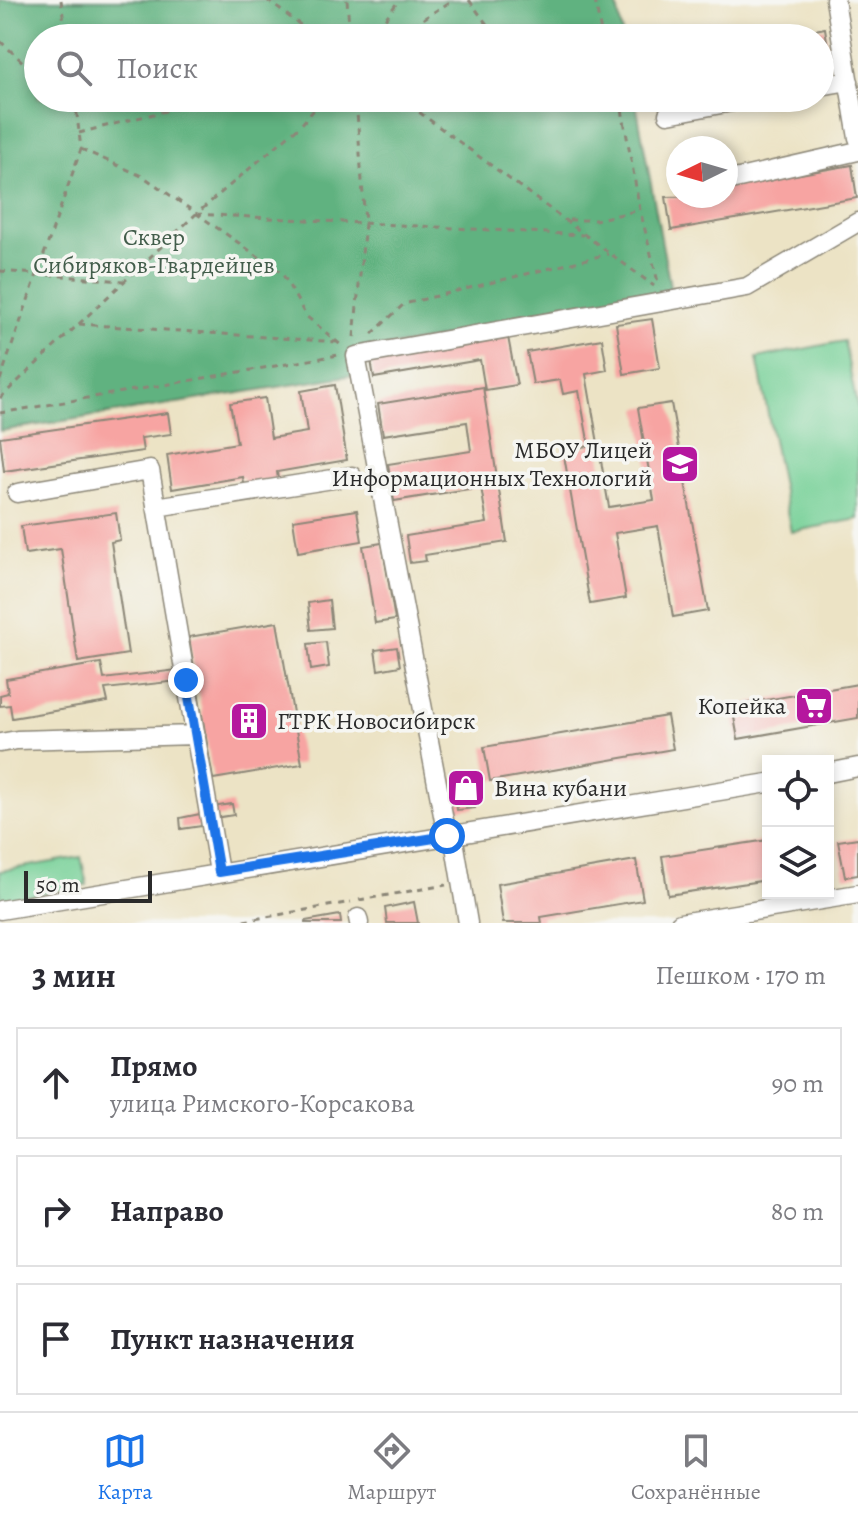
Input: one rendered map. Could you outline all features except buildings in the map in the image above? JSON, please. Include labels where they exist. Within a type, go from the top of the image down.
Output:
[{"type":"street","points":[[835,0],[858,138]]},
{"type":"street","points":[[834,84],[849,81]]},
{"type":"street","points":[[668,114],[679,112]]},
{"type":"street","points":[[738,178],[858,151]]},
{"type":"street","points":[[468,923],[356,356],[747,287],[858,222]]},
{"type":"street","points":[[17,493],[150,470],[219,872]]},
{"type":"street","points":[[156,507],[352,476]]},
{"type":"street","points":[[0,743],[196,735]]},
{"type":"street","points":[[834,772],[858,767]]},
{"type":"street","points":[[0,910],[762,784]]},
{"type":"street","points":[[680,923],[858,894]]},
{"type":"path","points":[[61,0],[64,24]]},
{"type":"path","points":[[267,0],[299,24]]},
{"type":"path","points":[[347,0],[349,24]]},
{"type":"path","points":[[381,24],[399,0]]},
{"type":"path","points":[[415,24],[453,0]]},
{"type":"path","points":[[469,0],[487,24]]},
{"type":"path","points":[[595,0],[599,24]]},
{"type":"path","points":[[0,41],[24,63]]},
{"type":"path","points":[[0,380],[81,149],[76,112]]},
{"type":"path","points":[[79,133],[161,112]]},
{"type":"path","points":[[0,398],[196,214],[301,125],[312,112]]},
{"type":"path","points":[[353,341],[365,223],[357,112]]},
{"type":"path","points":[[419,112],[660,290],[640,210],[622,112]]},
{"type":"path","points":[[81,149],[144,177],[282,273],[306,316],[345,348]]},
{"type":"path","points":[[568,220],[595,220],[640,210]]},
{"type":"path","points":[[196,214],[583,235]]},
{"type":"path","points":[[362,343],[404,304],[608,254]]},
{"type":"path","points":[[0,271],[124,281]]},
{"type":"path","points":[[79,324],[338,342]]},
{"type":"path","points":[[0,413],[351,353]]},
{"type":"path","points":[[232,923],[461,882]]},
{"type":"green space","name":"Сквер Сибиряков-Гвардейцев","points":[[0,0],[616,0],[620,24],[24,24],[24,112],[638,112],[672,297],[352,353],[354,375],[0,431]]},
{"type":"green space","points":[[844,341],[858,411],[858,519],[791,532],[757,358]]},
{"type":"green space","points":[[81,857],[87,885],[0,901],[0,871]]},
{"type":"place","name":"МБОУ Лицей Информационных Технологий","points":[[680,464]]},
{"type":"place","name":"Копейка","points":[[814,706]]},
{"type":"place","name":"ГТРК Новосибирск","points":[[249,721]]},
{"type":"place","name":"Вина кубани","points":[[466,788]]},
{"type":"route","points":[[186,680],[219,872],[447,836]]}]
